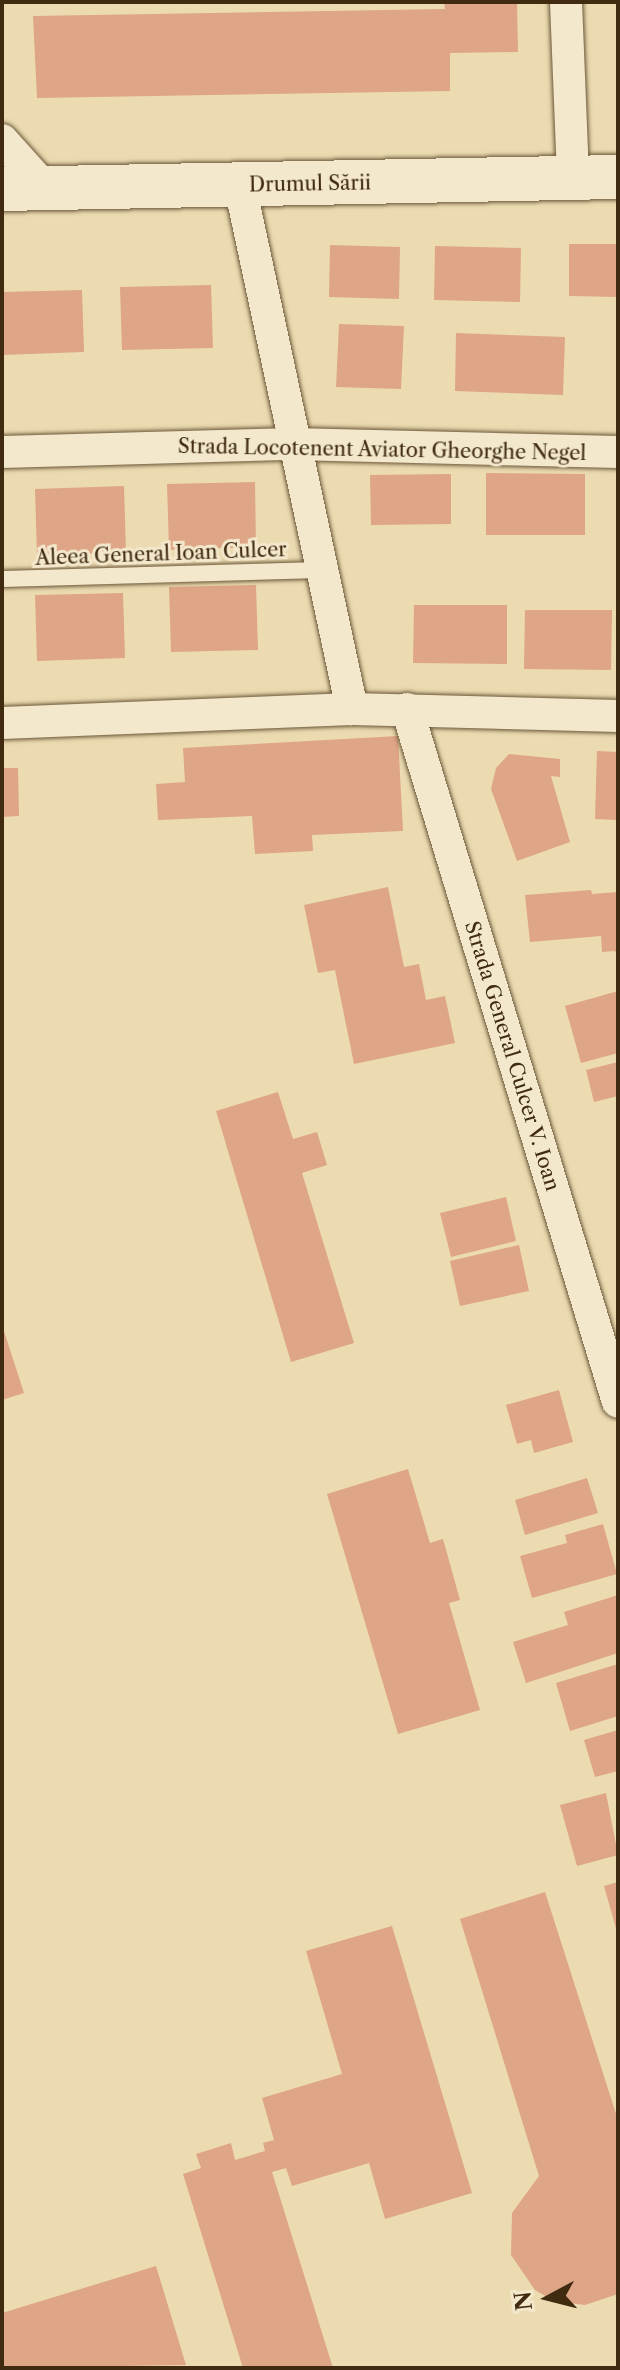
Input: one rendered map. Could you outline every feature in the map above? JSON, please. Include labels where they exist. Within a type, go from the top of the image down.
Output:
[{"type":"main road","name":"Drumul Sării","points":[[2,189],[618,177]]},
{"type":"street","points":[[566,2],[573,178]]},
{"type":"street","points":[[2,140],[46,189]]},
{"type":"street","points":[[240,186],[352,709]]},
{"type":"street","name":"Strada Locotenent Aviator Gheorghe Negel","points":[[2,452],[293,444],[618,452]]},
{"type":"street","points":[[2,723],[352,709],[618,716]]},
{"type":"street","name":"Strada General Culcer V. Ioan","points":[[407,709],[618,1402]]},
{"type":"lane","name":"Aleea General Ioan Culcer","points":[[2,579],[321,570]]},
{"type":"building","points":[[444,2],[517,2],[518,52],[450,53],[450,91],[37,98],[33,16],[445,9]]},
{"type":"building","points":[[569,244],[618,244],[618,297],[569,296]]},
{"type":"building","points":[[330,245],[400,247],[399,299],[329,297]]},
{"type":"building","points":[[435,246],[521,248],[520,302],[434,300]]},
{"type":"building","points":[[211,285],[213,348],[122,350],[120,287]]},
{"type":"building","points":[[82,290],[84,352],[2,355],[2,292]]},
{"type":"building","points":[[339,324],[404,326],[401,389],[336,387]]},
{"type":"building","points":[[456,333],[565,337],[563,395],[455,391]]},
{"type":"building","points":[[486,473],[585,474],[585,535],[486,535]]},
{"type":"building","points":[[451,474],[451,524],[371,525],[370,475]]},
{"type":"building","points":[[255,482],[256,547],[169,550],[167,484]]},
{"type":"building","points":[[124,486],[126,553],[37,555],[35,489]]},
{"type":"building","points":[[256,585],[258,650],[171,652],[169,587]]},
{"type":"building","points":[[123,593],[125,658],[37,661],[35,595]]},
{"type":"building","points":[[414,605],[507,605],[507,664],[413,663]]},
{"type":"building","points":[[525,610],[612,610],[611,670],[524,669]]},
{"type":"building","points":[[398,736],[403,831],[312,835],[313,851],[255,854],[252,816],[158,820],[156,784],[185,782],[183,748]]},
{"type":"building","points":[[597,751],[618,752],[618,820],[595,819]]},
{"type":"building","points":[[509,754],[560,759],[560,777],[551,776],[570,842],[517,861],[491,789],[496,768]]},
{"type":"building","points":[[2,768],[18,768],[19,816],[2,817]]},
{"type":"building","points":[[388,887],[404,967],[419,964],[426,1000],[445,996],[455,1043],[354,1064],[335,970],[318,973],[304,905]]},
{"type":"building","points":[[591,890],[592,894],[618,892],[618,957],[615,951],[602,952],[601,936],[530,942],[525,895]]},
{"type":"building","points":[[618,991],[618,1053],[581,1063],[565,1006]]},
{"type":"building","points":[[618,1062],[618,1096],[594,1102],[586,1070]]},
{"type":"building","points":[[278,1092],[293,1139],[317,1132],[327,1165],[302,1173],[354,1343],[291,1362],[216,1111]]},
{"type":"building","points":[[506,1197],[516,1241],[451,1257],[440,1213]]},
{"type":"building","points":[[519,1245],[529,1291],[460,1306],[450,1261]]},
{"type":"building","points":[[2,1325],[24,1393],[2,1400]]},
{"type":"building","points":[[559,1390],[573,1442],[534,1453],[531,1440],[517,1444],[506,1405]]},
{"type":"building","points":[[408,1469],[430,1543],[443,1539],[460,1600],[449,1603],[480,1710],[398,1734],[327,1494]]},
{"type":"building","points":[[587,1478],[598,1513],[525,1535],[515,1500]]},
{"type":"building","points":[[603,1524],[617,1574],[532,1598],[520,1556],[567,1543],[565,1535]]},
{"type":"building","points":[[618,1595],[618,1653],[526,1683],[513,1642],[568,1625],[564,1612]]},
{"type":"building","points":[[618,1664],[618,1716],[570,1731],[556,1683]]},
{"type":"building","points":[[618,1730],[618,1771],[595,1777],[584,1740]]},
{"type":"building","points":[[606,1793],[618,1855],[577,1866],[560,1805]]},
{"type":"building","points":[[618,1882],[618,1931],[617,1932],[604,1886]]},
{"type":"building","points":[[545,1892],[618,2120],[618,2294],[585,2305],[554,2301],[535,2290],[511,2255],[512,2213],[539,2176],[460,1919]]},
{"type":"building","points":[[392,1926],[472,2193],[385,2219],[369,2163],[292,2186],[286,2168],[272,2172],[333,2368],[243,2368],[183,2174],[201,2168],[196,2154],[231,2143],[235,2160],[265,2151],[263,2143],[274,2140],[262,2098],[342,2074],[306,1951]]},
{"type":"building","points":[[156,2266],[186,2365],[2,2368],[2,2313]]}]
